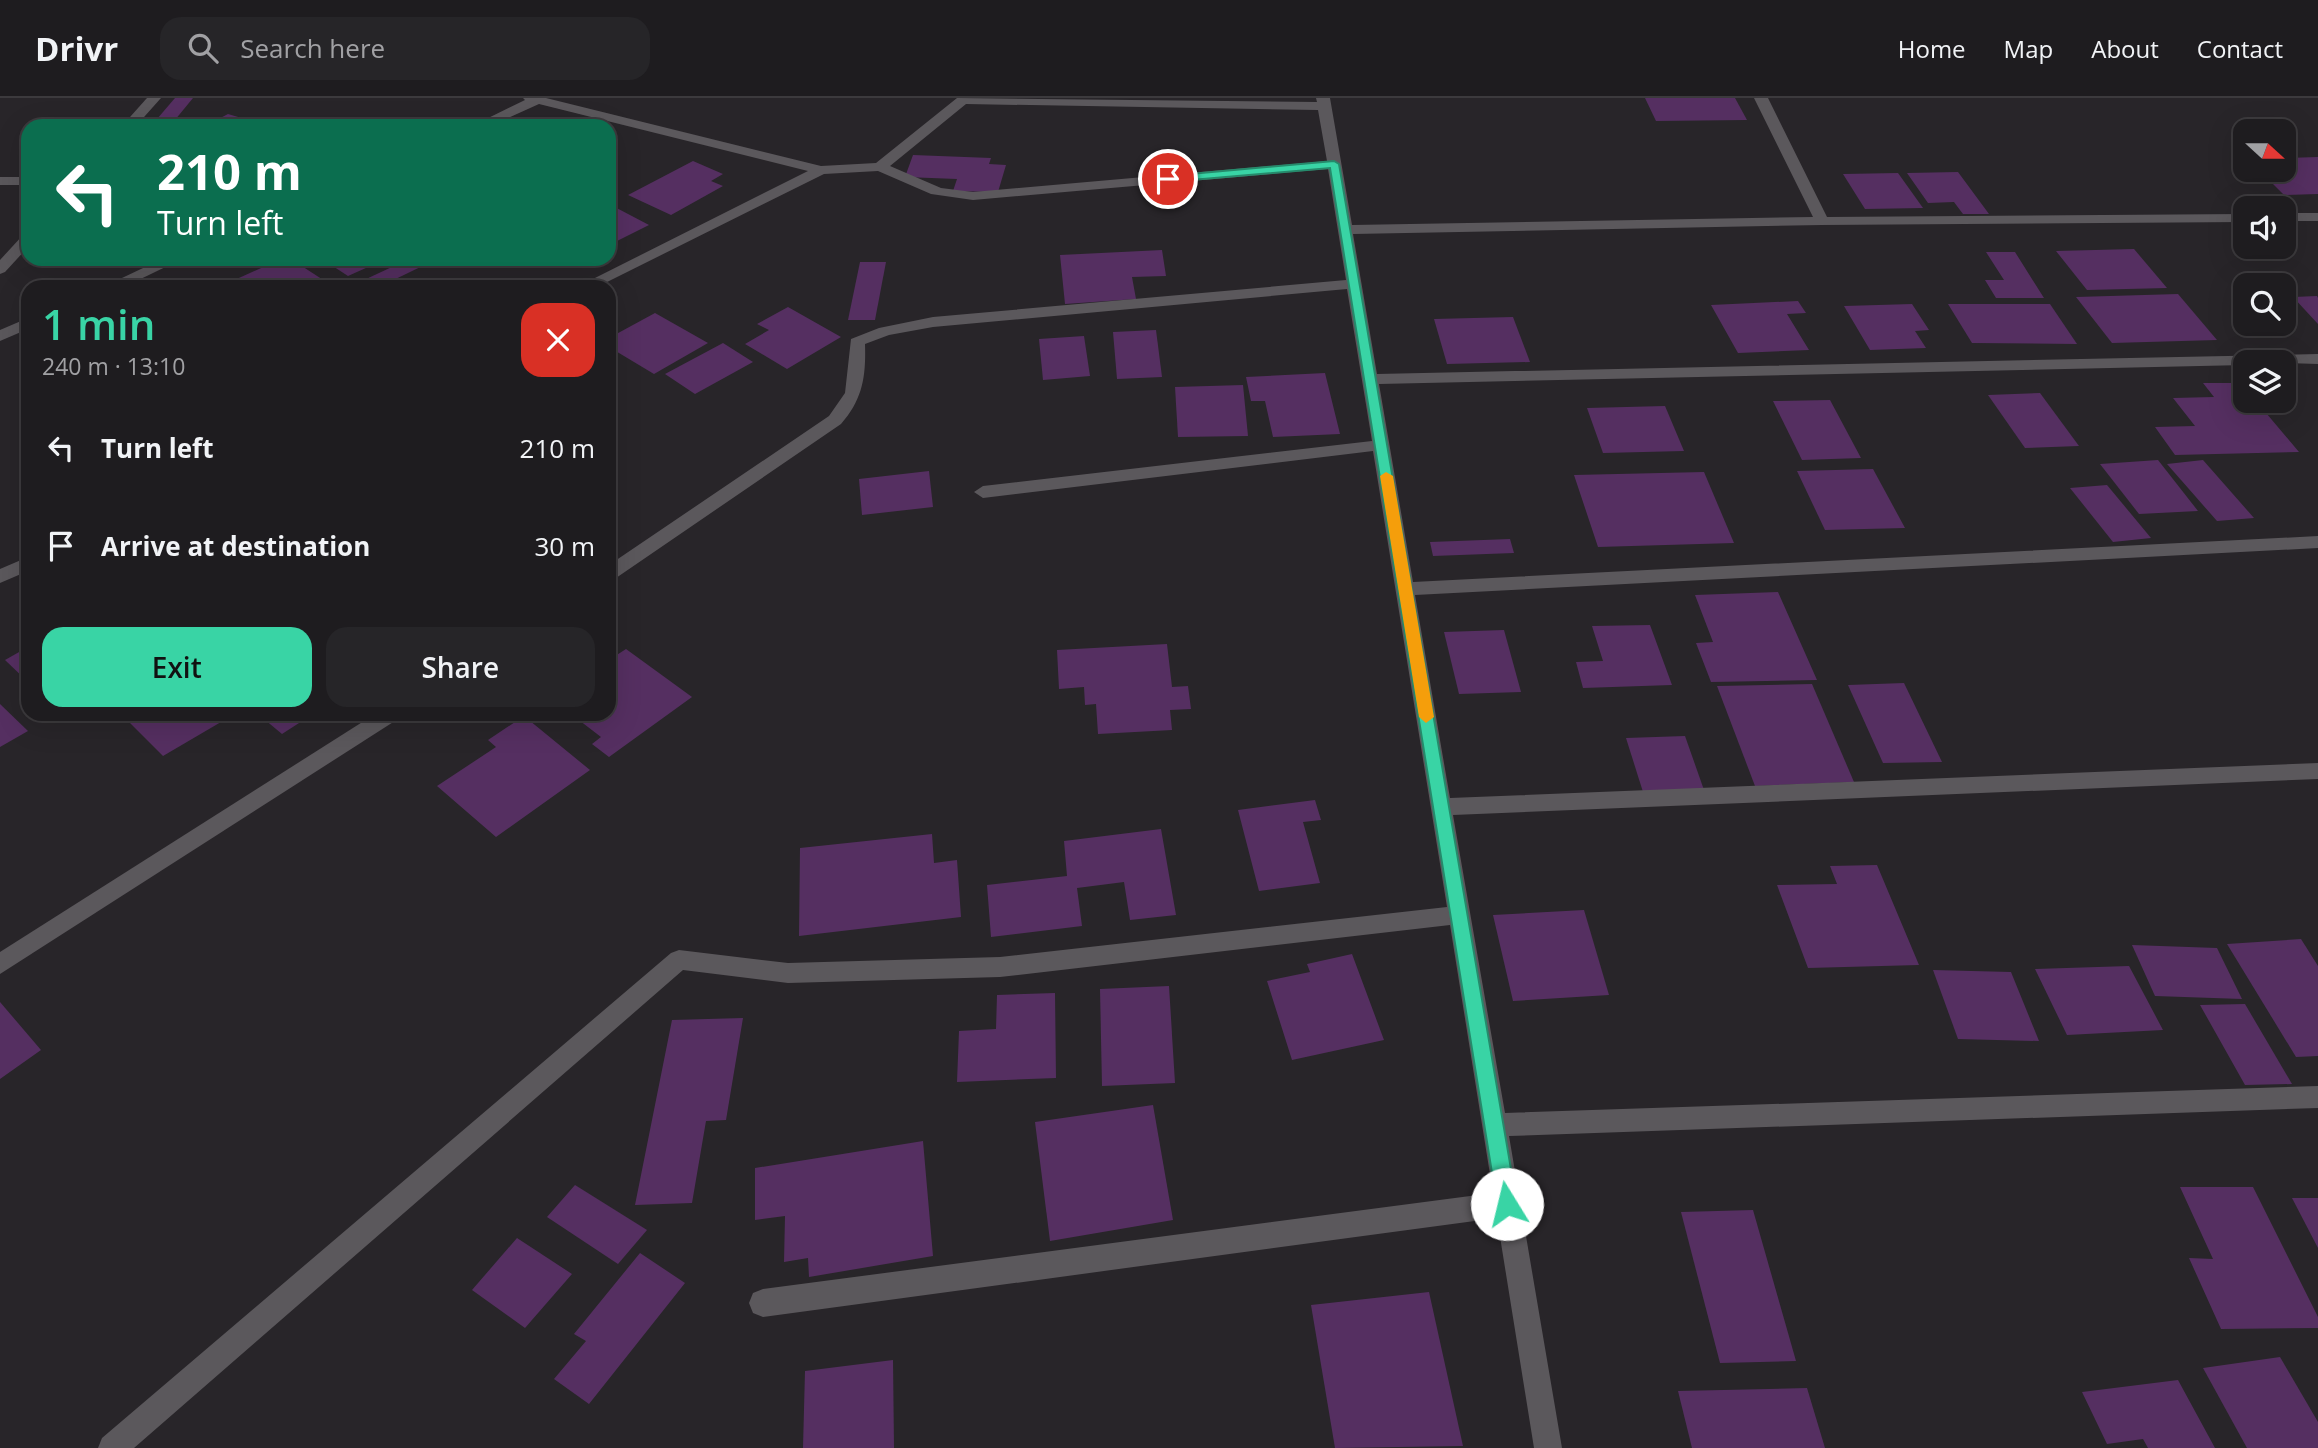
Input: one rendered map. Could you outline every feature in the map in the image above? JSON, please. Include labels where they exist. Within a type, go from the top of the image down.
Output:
[{"type":"street","points":[[134,119],[154,98]]},
{"type":"street","points":[[1760,98],[1822,221]]},
{"type":"street","points":[[493,119],[533,99],[614,119]]},
{"type":"street","points":[[880,167],[964,99],[1324,102],[1548,1448]]},
{"type":"street","points":[[616,119],[821,170],[880,167],[932,191],[952,196],[1334,164]]},
{"type":"street","points":[[599,280],[821,170]]},
{"type":"street","points":[[0,181],[21,181]]},
{"type":"street","points":[[2296,217],[2318,217]]},
{"type":"street","points":[[1345,230],[1822,221],[2233,218]]},
{"type":"street","points":[[0,269],[21,246]]},
{"type":"street","points":[[127,280],[159,266]]},
{"type":"street","points":[[616,568],[835,420],[848,408],[857,386],[857,342],[885,331],[933,322],[1354,284]]},
{"type":"street","points":[[0,336],[21,326]]},
{"type":"street","points":[[1370,379],[2318,359]]},
{"type":"street","points":[[983,492],[1381,445]]},
{"type":"street","points":[[1405,589],[2318,542]]},
{"type":"street","points":[[0,577],[21,566]]},
{"type":"street","points":[[0,964],[380,721]]},
{"type":"street","points":[[1441,807],[2318,771]]},
{"type":"street","points":[[111,1448],[679,960],[788,972],[1000,967],[1459,915]]},
{"type":"street","points":[[1494,1125],[2318,1097]]},
{"type":"street","points":[[763,1303],[1507,1204]]},
{"type":"building","points":[[175,98],[193,98],[176,119],[157,119]]},
{"type":"building","points":[[1645,98],[1735,98],[1747,120],[1656,121]]},
{"type":"building","points":[[228,114],[245,119],[218,119]]},
{"type":"building","points":[[913,155],[991,158],[989,164],[1006,165],[998,192],[953,191],[957,179],[905,177]]},
{"type":"building","points":[[2318,157],[2318,194],[2284,195],[2271,182],[2296,182],[2296,158]]},
{"type":"building","points":[[693,161],[723,174],[711,181],[723,186],[671,215],[628,195]]},
{"type":"building","points":[[1958,172],[1989,214],[1963,214],[1954,202],[1928,203],[1907,173]]},
{"type":"building","points":[[1898,173],[1923,208],[1865,209],[1843,174]]},
{"type":"building","points":[[616,208],[649,225],[616,242]]},
{"type":"building","points":[[2134,249],[2167,288],[2087,290],[2056,251]]},
{"type":"building","points":[[1162,250],[1166,276],[1132,277],[1136,299],[1065,304],[1060,255]]},
{"type":"building","points":[[1986,252],[2015,252],[2044,298],[1996,298],[1985,280],[2004,280]]},
{"type":"building","points":[[860,262],[886,262],[875,320],[848,320]]},
{"type":"building","points":[[266,266],[302,266],[323,280],[234,280]]},
{"type":"building","points":[[333,266],[370,266],[348,276]]},
{"type":"building","points":[[394,266],[422,266],[394,280],[364,280]]},
{"type":"building","points":[[2178,294],[2217,340],[2112,343],[2076,297]]},
{"type":"building","points":[[2317,296],[2318,324],[2296,300],[2296,297]]},
{"type":"building","points":[[1798,301],[1806,313],[1787,314],[1809,350],[1738,353],[1711,305]]},
{"type":"building","points":[[1912,304],[1929,330],[1915,331],[1926,348],[1870,350],[1844,306]]},
{"type":"building","points":[[1948,304],[2050,304],[2077,344],[1972,343]]},
{"type":"building","points":[[788,307],[841,337],[787,369],[745,344],[769,330],[757,324]]},
{"type":"building","points":[[655,313],[708,343],[654,374],[616,351],[616,334]]},
{"type":"building","points":[[1513,317],[1530,362],[1447,364],[1434,319]]},
{"type":"building","points":[[1156,330],[1162,377],[1117,379],[1113,332]]},
{"type":"building","points":[[1084,336],[1090,376],[1043,380],[1039,339]]},
{"type":"building","points":[[723,343],[753,362],[695,394],[665,374]]},
{"type":"building","points":[[1325,373],[1340,434],[1273,437],[1265,401],[1251,401],[1246,377]]},
{"type":"building","points":[[2203,383],[2233,383],[2233,413],[2266,413],[2299,452],[2175,455],[2155,427],[2195,426],[2173,398],[2214,397]]},
{"type":"building","points":[[1243,385],[1248,436],[1178,437],[1175,387]]},
{"type":"building","points":[[2040,393],[2079,446],[2025,448],[1988,395]]},
{"type":"building","points":[[1830,400],[1861,458],[1802,460],[1773,401]]},
{"type":"building","points":[[1665,406],[1684,451],[1603,453],[1587,408]]},
{"type":"building","points":[[2158,460],[2198,511],[2139,514],[2100,464]]},
{"type":"building","points":[[2203,460],[2254,518],[2217,521],[2167,464]]},
{"type":"building","points":[[1873,469],[1905,528],[1825,530],[1797,471]]},
{"type":"building","points":[[929,471],[933,507],[862,515],[859,479]]},
{"type":"building","points":[[1704,472],[1734,543],[1598,547],[1574,475]]},
{"type":"building","points":[[2107,485],[2151,538],[2113,542],[2070,488]]},
{"type":"building","points":[[1510,539],[1514,553],[1433,556],[1430,542]]},
{"type":"building","points":[[1778,592],[1817,680],[1711,682],[1696,643],[1713,642],[1695,595]]},
{"type":"building","points":[[1650,625],[1672,685],[1583,688],[1576,662],[1603,661],[1592,626]]},
{"type":"building","points":[[1504,630],[1521,692],[1459,694],[1444,632]]},
{"type":"building","points":[[1167,644],[1172,687],[1188,686],[1191,709],[1170,710],[1172,730],[1098,734],[1096,704],[1085,705],[1084,687],[1059,689],[1057,650]]},
{"type":"building","points":[[626,649],[692,697],[609,757],[592,744],[601,737],[580,721],[616,721],[616,655]]},
{"type":"building","points":[[21,651],[21,675],[5,660]]},
{"type":"building","points":[[1904,683],[1942,762],[1883,763],[1848,685]]},
{"type":"building","points":[[1812,684],[1854,782],[1755,786],[1717,686]]},
{"type":"building","points":[[0,704],[28,731],[0,747]]},
{"type":"building","points":[[128,721],[221,722],[163,756]]},
{"type":"building","points":[[266,721],[302,721],[282,734]]},
{"type":"building","points":[[516,721],[530,721],[590,770],[496,837],[437,786],[496,747],[488,740]]},
{"type":"building","points":[[1685,736],[1704,790],[1643,792],[1626,738]]},
{"type":"building","points":[[1315,800],[1321,820],[1303,822],[1320,883],[1259,891],[1238,810]]},
{"type":"building","points":[[1161,829],[1176,915],[1130,920],[1124,882],[1077,888],[1082,926],[991,937],[987,885],[1067,876],[1064,841]]},
{"type":"building","points":[[932,834],[934,863],[957,860],[961,917],[799,936],[800,848]]},
{"type":"building","points":[[1877,865],[1919,965],[1808,968],[1777,885],[1837,884],[1830,866]]},
{"type":"building","points":[[1584,910],[1609,995],[1513,1001],[1493,915]]},
{"type":"building","points":[[2301,939],[2318,966],[2318,1056],[2296,1057],[2227,944]]},
{"type":"building","points":[[2132,945],[2217,948],[2242,999],[2155,996]]},
{"type":"building","points":[[1352,954],[1384,1040],[1292,1060],[1267,981],[1310,972],[1307,964]]},
{"type":"building","points":[[2129,966],[2163,1030],[2067,1035],[2035,969]]},
{"type":"building","points":[[1933,970],[2011,972],[2039,1041],[1958,1039]]},
{"type":"building","points":[[1169,986],[1175,1083],[1102,1086],[1100,989]]},
{"type":"building","points":[[1055,993],[1056,1078],[957,1082],[959,1031],[996,1029],[997,995]]},
{"type":"building","points":[[0,1002],[41,1050],[0,1079]]},
{"type":"building","points":[[2245,1004],[2292,1084],[2245,1085],[2200,1005]]},
{"type":"building","points":[[743,1018],[726,1120],[706,1121],[692,1203],[635,1205],[672,1020]]},
{"type":"building","points":[[1153,1105],[1173,1220],[1050,1241],[1035,1122]]},
{"type":"building","points":[[923,1141],[933,1256],[809,1277],[808,1258],[784,1262],[785,1216],[755,1220],[755,1168]]},
{"type":"building","points":[[575,1185],[647,1230],[618,1264],[547,1217]]},
{"type":"building","points":[[2180,1187],[2253,1187],[2318,1317],[2318,1328],[2221,1329],[2189,1258],[2213,1259]]},
{"type":"building","points":[[2292,1198],[2318,1198],[2318,1248]]},
{"type":"building","points":[[1753,1210],[1796,1361],[1720,1363],[1681,1212]]},
{"type":"building","points":[[517,1238],[572,1274],[525,1328],[472,1290]]},
{"type":"building","points":[[640,1253],[685,1283],[589,1404],[554,1379],[586,1341],[574,1334]]},
{"type":"building","points":[[1429,1292],[1463,1446],[1335,1448],[1311,1305]]},
{"type":"building","points":[[2280,1357],[2318,1422],[2318,1448],[2247,1448],[2203,1368]]},
{"type":"building","points":[[893,1360],[894,1448],[803,1448],[805,1371]]},
{"type":"building","points":[[2178,1380],[2215,1448],[2148,1448],[2143,1439],[2107,1444],[2082,1392]]},
{"type":"building","points":[[1807,1388],[1825,1448],[1692,1448],[1678,1391]]},
{"type":"slow traffic","points":[[1386,476],[1426,717]]},
{"type":"route","points":[[1168,179],[1334,164],[1507,1204]]}]
